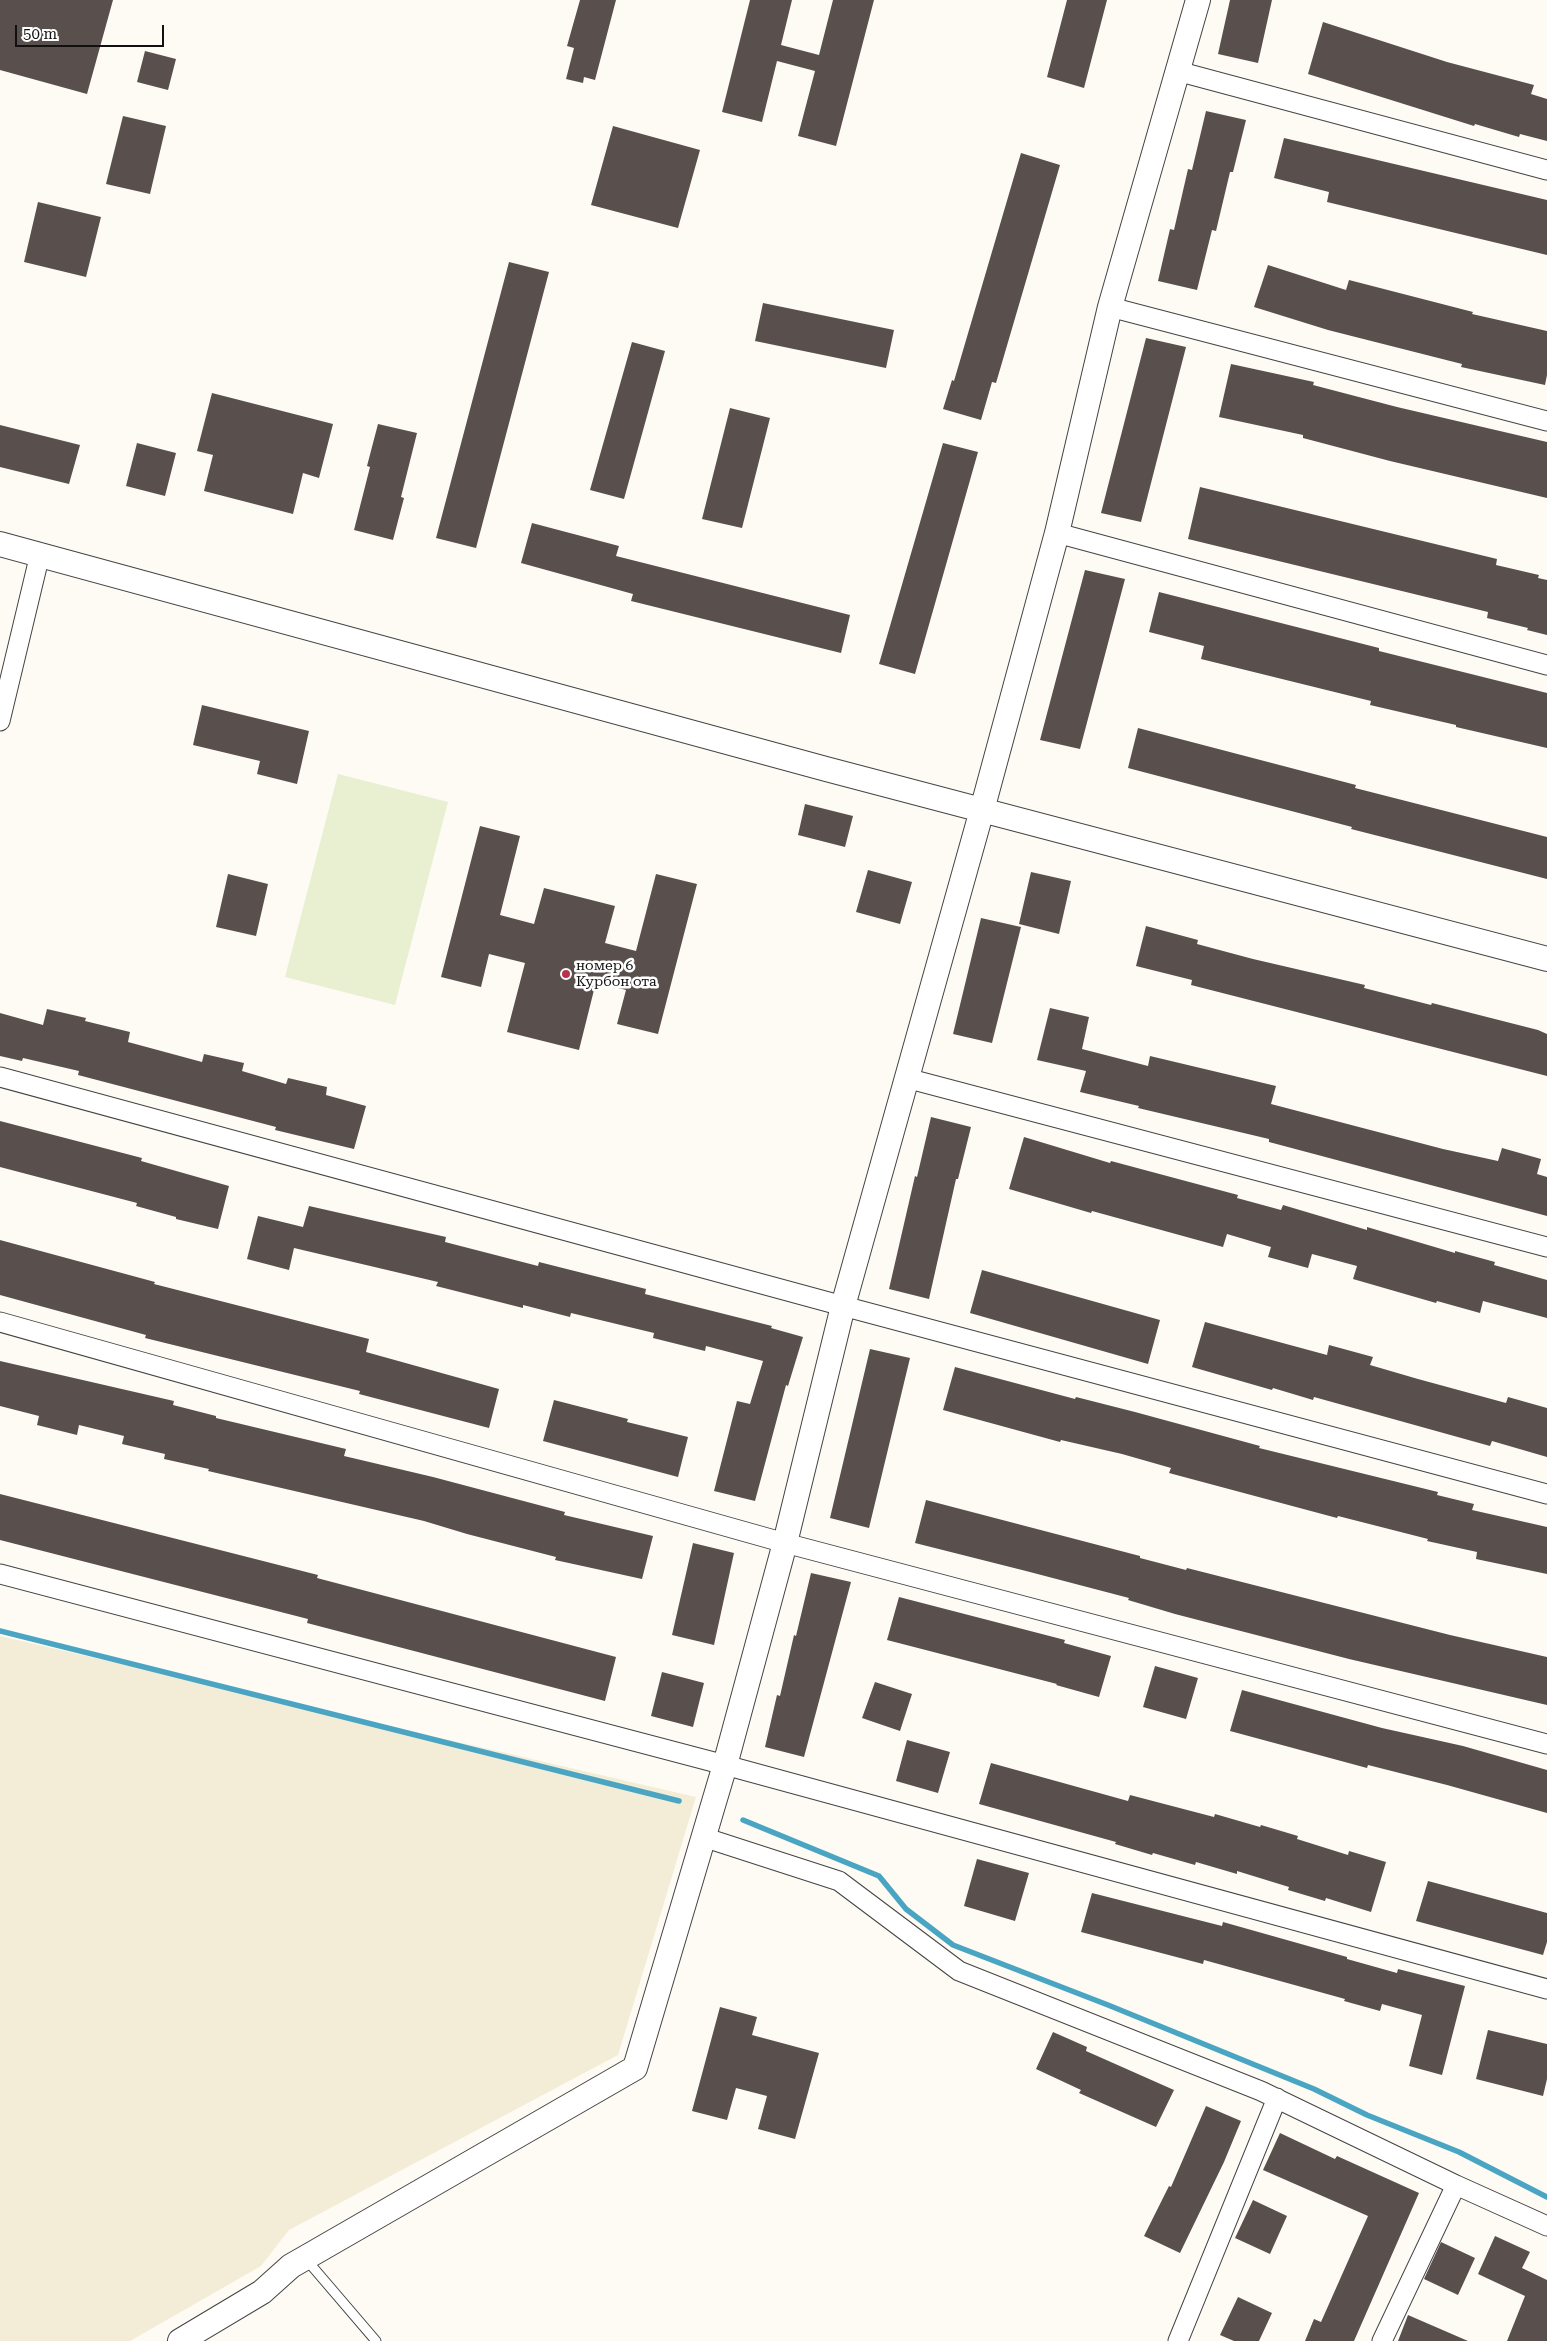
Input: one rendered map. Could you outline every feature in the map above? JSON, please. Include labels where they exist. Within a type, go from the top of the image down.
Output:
[{"type":"street","points":[[180,2341],[262,2292],[291,2266],[635,2068],[724,1765],[785,1543],[843,1306],[982,810],[1057,533],[1110,307],[1198,0]]},
{"type":"street","points":[[1177,71],[1547,170]]},
{"type":"street","points":[[1110,307],[1547,421]]},
{"type":"street","points":[[1057,533],[1547,665]]},
{"type":"street","points":[[0,544],[982,810],[1547,960]]},
{"type":"street","points":[[0,721],[40,554]]},
{"type":"street","points":[[0,1077],[339,1167],[843,1306],[1547,1494]]},
{"type":"street","points":[[906,1078],[1547,1247]]},
{"type":"street","points":[[0,1322],[785,1543],[1547,1744]]},
{"type":"street","points":[[0,1574],[724,1765],[1547,1989]]},
{"type":"street","points":[[703,1838],[839,1881],[959,1971],[1277,2098],[1456,2185],[1547,2226]]},
{"type":"street","points":[[1178,2341],[1277,2098]]},
{"type":"street","points":[[1382,2341],[1456,2185]]},
{"type":"lane","points":[[305,2258],[376,2341]]},
{"type":"shaded area","points":[[0,1636],[696,1797],[618,2055],[289,2230],[261,2266],[130,2341],[0,2341]]},
{"type":"green space","points":[[338,774],[448,802],[395,1005],[285,977]]},
{"type":"building","points":[[0,0],[113,0],[87,94],[0,70]]},
{"type":"building","points":[[580,0],[616,0],[595,80],[584,77],[583,83],[566,79],[574,48],[567,46]]},
{"type":"building","points":[[750,0],[792,0],[781,45],[819,55],[833,0],[874,0],[836,146],[798,136],[815,71],[777,61],[762,122],[722,112]]},
{"type":"building","points":[[1067,0],[1107,0],[1084,88],[1047,77]]},
{"type":"building","points":[[1230,0],[1272,0],[1258,63],[1218,54]]},
{"type":"building","points":[[1323,22],[1447,62],[1534,85],[1531,94],[1547,99],[1547,141],[1520,134],[1519,137],[1475,124],[1474,126],[1308,74]]},
{"type":"building","points":[[145,51],[176,59],[168,90],[137,82]]},
{"type":"building","points":[[1206,111],[1246,120],[1233,172],[1230,172],[1216,231],[1212,230],[1197,290],[1158,281],[1170,229],[1174,230],[1188,169],[1192,170]]},
{"type":"building","points":[[123,116],[166,126],[150,194],[106,184]]},
{"type":"building","points":[[613,126],[700,150],[678,228],[591,205]]},
{"type":"building","points":[[1284,138],[1547,200],[1547,255],[1327,202],[1329,192],[1274,178]]},
{"type":"building","points":[[1021,153],[1060,165],[996,383],[992,382],[981,420],[943,409],[952,380],[954,381]]},
{"type":"building","points":[[38,202],[101,217],[86,277],[24,262]]},
{"type":"building","points":[[509,262],[549,272],[476,548],[436,538]]},
{"type":"building","points":[[1268,265],[1346,290],[1349,280],[1473,312],[1472,314],[1547,331],[1547,375],[1545,385],[1461,367],[1462,364],[1328,330],[1254,307]]},
{"type":"building","points":[[763,303],[894,330],[886,368],[755,341]]},
{"type":"building","points":[[1146,338],[1186,347],[1141,522],[1101,513]]},
{"type":"building","points":[[632,342],[665,351],[624,499],[590,490]]},
{"type":"building","points":[[1231,364],[1314,382],[1313,385],[1397,407],[1547,442],[1547,498],[1390,461],[1303,438],[1303,435],[1219,417]]},
{"type":"building","points":[[212,393],[333,424],[319,478],[303,473],[293,514],[204,491],[213,455],[197,451]]},
{"type":"building","points":[[730,408],[770,418],[742,528],[702,519]]},
{"type":"building","points":[[378,424],[417,433],[401,497],[404,498],[393,540],[354,530],[370,467],[367,466]]},
{"type":"building","points":[[0,425],[80,445],[69,484],[0,467]]},
{"type":"building","points":[[137,443],[176,453],[165,496],[126,486]]},
{"type":"building","points":[[943,443],[978,452],[915,674],[879,664]]},
{"type":"building","points":[[1200,487],[1497,559],[1496,565],[1539,575],[1538,578],[1547,580],[1547,635],[1527,630],[1528,628],[1487,618],[1488,612],[1188,539]]},
{"type":"building","points":[[532,523],[619,546],[616,556],[850,615],[841,653],[631,601],[633,594],[521,563]]},
{"type":"building","points":[[1085,570],[1125,579],[1080,749],[1040,740]]},
{"type":"building","points":[[1159,592],[1379,648],[1379,651],[1547,693],[1547,748],[1370,705],[1371,701],[1201,659],[1204,646],[1149,632]]},
{"type":"building","points":[[202,705],[309,731],[297,784],[257,774],[260,761],[193,745]]},
{"type":"building","points":[[1138,728],[1356,785],[1355,788],[1547,837],[1547,879],[1351,829],[1352,827],[1128,768]]},
{"type":"building","points":[[805,804],[853,816],[845,847],[798,835]]},
{"type":"building","points":[[480,826],[520,836],[500,915],[534,924],[544,888],[615,906],[605,943],[636,951],[656,874],[697,884],[658,1034],[617,1024],[626,990],[596,982],[579,1050],[507,1032],[525,963],[489,954],[481,987],[441,977]]},
{"type":"building","points":[[868,870],[912,882],[900,924],[856,912]]},
{"type":"building","points":[[1031,872],[1071,881],[1059,934],[1019,924]]},
{"type":"building","points":[[228,874],[268,884],[256,936],[216,927]]},
{"type":"building","points":[[981,918],[1021,927],[992,1043],[953,1034]]},
{"type":"building","points":[[1146,926],[1198,940],[1197,944],[1253,959],[1365,985],[1364,988],[1538,1030],[1547,1034],[1547,1076],[1191,985],[1192,980],[1136,966]]},
{"type":"building","points":[[1050,1008],[1089,1017],[1082,1049],[1148,1066],[1150,1056],[1276,1086],[1271,1104],[1443,1149],[1498,1161],[1502,1148],[1541,1159],[1537,1174],[1547,1177],[1547,1216],[1269,1142],[1269,1139],[1138,1108],[1139,1106],[1080,1092],[1086,1071],[1037,1060]]},
{"type":"building","points":[[47,1009],[86,1018],[85,1021],[130,1032],[128,1042],[202,1062],[204,1054],[244,1063],[242,1071],[286,1084],[288,1078],[327,1087],[326,1095],[366,1106],[354,1149],[275,1130],[276,1127],[78,1075],[79,1071],[23,1058],[22,1061],[0,1056],[0,1013],[43,1025]]},
{"type":"building","points":[[931,1117],[971,1127],[958,1179],[956,1179],[929,1299],[889,1289],[915,1176],[917,1177]]},
{"type":"building","points":[[0,1121],[142,1158],[141,1161],[229,1186],[218,1229],[176,1219],[176,1217],[136,1206],[137,1203],[0,1167]]},
{"type":"building","points":[[1024,1137],[1110,1163],[1111,1161],[1238,1195],[1237,1198],[1281,1210],[1283,1205],[1367,1230],[1367,1227],[1455,1253],[1455,1251],[1495,1262],[1494,1265],[1547,1280],[1547,1318],[1483,1301],[1480,1313],[1437,1301],[1436,1303],[1353,1279],[1357,1266],[1312,1254],[1308,1268],[1268,1257],[1271,1247],[1227,1234],[1223,1247],[1092,1211],[1091,1213],[1009,1189]]},
{"type":"building","points":[[309,1206],[446,1237],[445,1242],[538,1266],[539,1262],[646,1289],[645,1294],[772,1326],[771,1328],[803,1337],[788,1386],[786,1385],[755,1501],[714,1491],[737,1401],[750,1404],[763,1361],[706,1346],[705,1351],[653,1338],[654,1333],[571,1313],[570,1317],[523,1305],[523,1308],[436,1286],[438,1282],[294,1248],[289,1270],[247,1259],[258,1216],[303,1227]]},
{"type":"building","points":[[0,1240],[155,1282],[154,1284],[369,1339],[366,1352],[499,1389],[489,1428],[359,1394],[360,1391],[145,1338],[146,1335],[0,1295]]},
{"type":"building","points":[[982,1270],[1160,1320],[1148,1364],[970,1313]]},
{"type":"building","points":[[1205,1322],[1327,1355],[1329,1345],[1373,1357],[1370,1365],[1418,1379],[1506,1403],[1508,1397],[1547,1408],[1547,1457],[1492,1441],[1490,1446],[1314,1397],[1313,1400],[1273,1388],[1272,1390],[1192,1367]]},
{"type":"building","points":[[870,1349],[910,1358],[869,1528],[830,1518]]},
{"type":"building","points":[[0,1361],[174,1401],[173,1405],[216,1416],[216,1418],[346,1449],[344,1456],[433,1477],[565,1512],[564,1515],[653,1536],[642,1579],[555,1560],[556,1557],[424,1521],[164,1459],[165,1454],[122,1444],[124,1436],[79,1425],[77,1435],[37,1425],[39,1416],[0,1406]]},
{"type":"building","points":[[955,1367],[1075,1399],[1076,1397],[1135,1412],[1260,1446],[1259,1448],[1438,1492],[1437,1495],[1474,1504],[1472,1510],[1547,1527],[1547,1574],[1476,1559],[1477,1552],[1427,1541],[1428,1539],[1338,1516],[1337,1518],[1169,1473],[1171,1468],[1122,1454],[1061,1440],[1060,1442],[943,1410]]},
{"type":"building","points":[[554,1400],[628,1419],[627,1422],[688,1437],[678,1477],[543,1441]]},
{"type":"building","points":[[0,1494],[318,1575],[317,1578],[616,1657],[605,1701],[307,1623],[308,1619],[0,1540]]},
{"type":"building","points":[[926,1500],[1140,1556],[1140,1558],[1186,1570],[1187,1568],[1450,1635],[1547,1657],[1547,1705],[1349,1659],[1175,1614],[1128,1600],[1129,1598],[915,1543]]},
{"type":"building","points":[[693,1543],[734,1553],[714,1645],[672,1635]]},
{"type":"building","points":[[811,1573],[851,1582],[804,1757],[765,1747],[777,1695],[780,1696]]},
{"type":"building","points":[[899,1597],[1065,1640],[1064,1643],[1111,1656],[1099,1697],[1057,1684],[887,1640]]},
{"type":"building","points":[[1155,1666],[1198,1678],[1186,1719],[1143,1707]]},
{"type":"building","points":[[662,1672],[704,1683],[693,1727],[651,1716]]},
{"type":"building","points":[[875,1682],[912,1694],[900,1731],[862,1718]]},
{"type":"building","points":[[1242,1690],[1382,1728],[1463,1746],[1547,1770],[1547,1813],[1447,1785],[1368,1765],[1367,1768],[1230,1731]]},
{"type":"building","points":[[907,1740],[950,1752],[938,1793],[896,1781]]},
{"type":"building","points":[[991,1763],[1128,1801],[1130,1795],[1214,1817],[1215,1814],[1260,1827],[1261,1825],[1298,1836],[1297,1839],[1348,1855],[1349,1851],[1386,1862],[1371,1912],[1326,1898],[1325,1901],[1288,1890],[1289,1887],[1237,1871],[1237,1874],[1196,1862],[1195,1865],[1153,1853],[1152,1855],[1115,1844],[1116,1842],[979,1804]]},
{"type":"building","points":[[977,1859],[1029,1873],[1015,1921],[964,1906]]},
{"type":"building","points":[[1428,1881],[1547,1913],[1547,1942],[1543,1955],[1416,1921]]},
{"type":"building","points":[[1092,1893],[1222,1926],[1223,1922],[1397,1973],[1398,1969],[1465,1986],[1442,2075],[1409,2066],[1422,2015],[1382,2004],[1380,2011],[1344,2001],[1345,1999],[1204,1960],[1203,1964],[1081,1932]]},
{"type":"building","points":[[720,2007],[757,2017],[752,2035],[819,2053],[795,2139],[758,2129],[767,2096],[736,2088],[727,2120],[692,2111]]},
{"type":"building","points":[[1488,2030],[1547,2044],[1547,2079],[1543,2096],[1476,2079]]},
{"type":"building","points":[[1053,2032],[1087,2047],[1086,2051],[1174,2090],[1156,2127],[1079,2093],[1081,2090],[1036,2069]]},
{"type":"building","points":[[1206,2106],[1241,2121],[1224,2162],[1180,2253],[1144,2236],[1169,2186],[1171,2187]]},
{"type":"building","points":[[1280,2133],[1335,2159],[1337,2156],[1419,2193],[1354,2341],[1305,2341],[1314,2319],[1321,2322],[1368,2216],[1263,2170]]},
{"type":"building","points":[[1253,2200],[1287,2216],[1270,2254],[1235,2238]]},
{"type":"building","points":[[1495,2236],[1530,2252],[1522,2268],[1547,2280],[1547,2341],[1507,2341],[1525,2296],[1478,2274]]},
{"type":"building","points":[[1441,2242],[1475,2258],[1458,2295],[1424,2279]]},
{"type":"building","points":[[1238,2297],[1272,2313],[1259,2341],[1234,2341],[1220,2335]]},
{"type":"building","points":[[1408,2315],[1468,2341],[1398,2341]]},
{"type":"waterway","points":[[0,1631],[679,1801]]},
{"type":"waterway","points":[[743,1820],[879,1876],[906,1909],[953,1945],[1108,2005],[1314,2089],[1367,2115],[1459,2152],[1547,2197]]},
{"type":"place","name":"номер 6 Курбон ота","points":[[566,974]]}]
